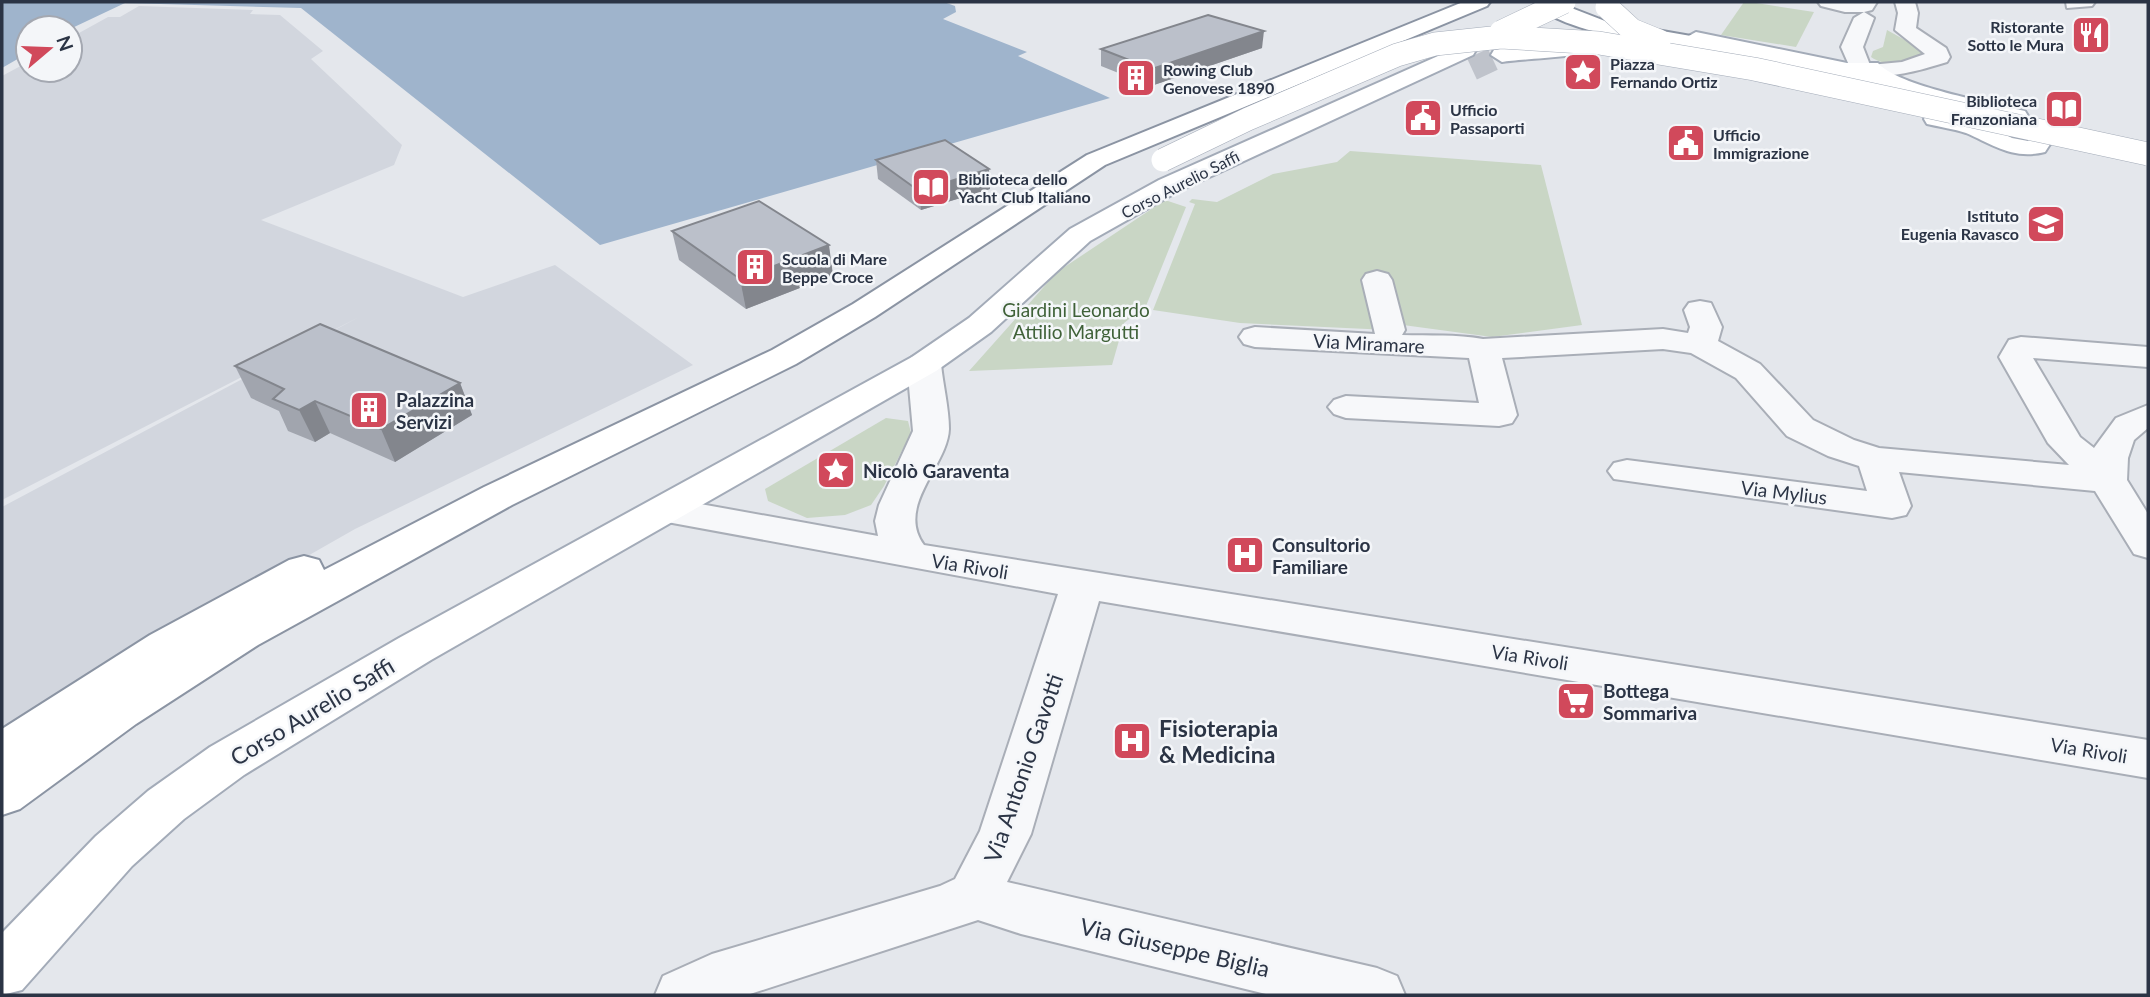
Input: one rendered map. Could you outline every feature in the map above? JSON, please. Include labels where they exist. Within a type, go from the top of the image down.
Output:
[{"type":"main road","points":[[2,753],[166,646],[321,560],[733,356],[858,285],[1018,182],[1066,155],[1440,2]]},
{"type":"main road","points":[[2,795],[44,763],[156,690],[313,593],[498,496],[788,354],[1043,189],[1140,140],[1480,2]]},
{"type":"main road","points":[[1492,2],[1510,12],[1810,83],[1943,114],[2148,156]]},
{"type":"main road","points":[[1544,2],[1572,17],[1597,25],[1799,65],[1943,114],[1998,142],[2025,149],[2036,146],[2039,134]]},
{"type":"main road","points":[[1606,4],[1626,26],[1653,39],[1810,83]]},
{"type":"main road","points":[[1571,9],[1615,25],[1726,43],[1871,73],[1999,112],[2148,145]]},
{"type":"main road","name":"Corso Aurelio Saffi","points":[[2,972],[114,851],[166,805],[227,761],[404,656],[924,364],[980,325],[1080,235],[1165,173],[1198,172],[1460,60],[1571,9]]},
{"type":"main road","points":[[1165,173],[1227,126],[1403,51],[1455,40],[1509,36],[1577,39],[1810,83],[2148,156]]},
{"type":"main road","points":[[1043,189],[1221,134],[1412,53],[1477,42],[1563,41],[1617,47],[1810,83]]},
{"type":"main road","points":[[1502,55],[1518,51],[1565,49],[1618,54],[1722,71]]},
{"type":"main road","points":[[1999,112],[2039,134]]},
{"type":"street","points":[[1854,7],[1852,47],[1871,73],[1905,68],[1939,57],[1934,42],[1905,30],[1908,13],[1905,2]]},
{"type":"street","name":"Via Miramare","points":[[1377,280],[1399,331],[1483,349]]},
{"type":"street","points":[[1700,310],[1706,327],[1700,345]]},
{"type":"street","points":[[1579,316],[1599,317],[1607,340],[1663,339],[1700,345],[1748,371],[1800,428],[1841,448],[1875,459],[2108,480]]},
{"type":"street","name":"Via Miramare","points":[[1255,337],[1483,349],[1607,340]]},
{"type":"street","points":[[2148,357],[2035,347],[2021,347],[2016,357],[2066,443],[2108,480],[2148,545]]},
{"type":"street","points":[[1346,407],[1499,415],[1483,349]]},
{"type":"street","points":[[911,556],[898,538],[895,521],[898,505],[931,432],[924,364]]},
{"type":"street","points":[[1706,380],[1755,379]]},
{"type":"street","points":[[2108,480],[2112,444],[2124,427],[2148,416]]},
{"type":"street","name":"Via Mylius","points":[[1627,471],[1892,506],[1875,459]]},
{"type":"street","points":[[667,510],[911,556]]},
{"type":"street","name":"Via Rivoli","points":[[911,556],[2148,759]]},
{"type":"street","name":"Via Antonio Gavotti","points":[[974,895],[1005,834],[1076,608],[1081,584]]},
{"type":"street","points":[[683,995],[712,980],[953,906],[974,895]]},
{"type":"street","name":"Via Giuseppe Biglia","points":[[974,895],[1021,910],[1377,995]]},
{"type":"shaded area","points":[[139,6],[253,10],[250,14],[280,15],[323,51],[311,59],[402,145],[394,165],[261,220],[463,297],[555,265],[693,365],[355,529],[106,671],[2,741],[2,507],[359,317],[2,500],[2,76],[14,70],[14,84],[84,84],[84,30],[108,17],[120,17]]},
{"type":"green space","points":[[1744,2],[1814,12],[1796,47],[1721,35]]},
{"type":"green space","points":[[1887,30],[1921,49],[1925,56],[1891,64],[1871,57],[1873,51],[1883,47]]},
{"type":"green space","points":[[1350,151],[1541,165],[1582,325],[1492,337],[1403,325],[1389,330],[1240,323],[1153,310],[1195,204],[1189,202],[1192,199],[1217,202],[1273,174],[1337,162]]},
{"type":"green space","name":"Giardini Leonardo Attilio Margutti","points":[[1165,200],[1186,207],[1146,306],[1124,323],[1112,365],[969,371],[1057,272]]},
{"type":"green space","points":[[886,418],[908,421],[911,433],[884,486],[871,505],[845,515],[807,518],[768,501],[765,489]]},
{"type":"water","points":[[2,2],[944,2],[955,6],[956,12],[943,19],[1027,52],[1018,56],[1110,98],[600,245],[301,8],[125,3],[84,22],[84,14],[14,14],[14,61],[2,68]]},
{"type":"building","points":[[1208,15],[1264,31],[1152,69],[1101,49]]},
{"type":"building","points":[[945,140],[989,169],[919,191],[876,160]]},
{"type":"building","points":[[759,201],[829,245],[740,279],[672,231]]},
{"type":"building","points":[[320,324],[460,383],[381,429],[315,401],[299,410],[273,399],[284,389],[235,366]]},
{"type":"tunnel","points":[[1472,69],[1502,55]]},
{"type":"place","name":"Ristorante Sotto le Mura","points":[[2091,35]]},
{"type":"place","name":"Piazza Fernando Ortiz","points":[[1583,72]]},
{"type":"place","name":"Rowing Club Genovese 1890","points":[[1136,78]]},
{"type":"place","name":"Biblioteca Franzoniana","points":[[2064,109]]},
{"type":"place","name":"Ufficio Passaporti","points":[[1423,118]]},
{"type":"place","name":"Ufficio Immigrazione","points":[[1686,143]]},
{"type":"place","name":"Biblioteca dello Yacht Club Italiano","points":[[931,187]]},
{"type":"place","name":"Istituto Eugenia Ravasco","points":[[2046,224]]},
{"type":"place","name":"Scuola di Mare Beppe Croce","points":[[755,267]]},
{"type":"place","name":"Palazzina Servizi","points":[[369,410]]},
{"type":"place","name":"Nicolò Garaventa","points":[[836,470]]},
{"type":"place","name":"Consultorio Familiare","points":[[1245,555]]},
{"type":"place","name":"Bottega Sommariva","points":[[1576,701]]},
{"type":"place","name":"Fisioterapia & Medicina","points":[[1132,741]]}]
